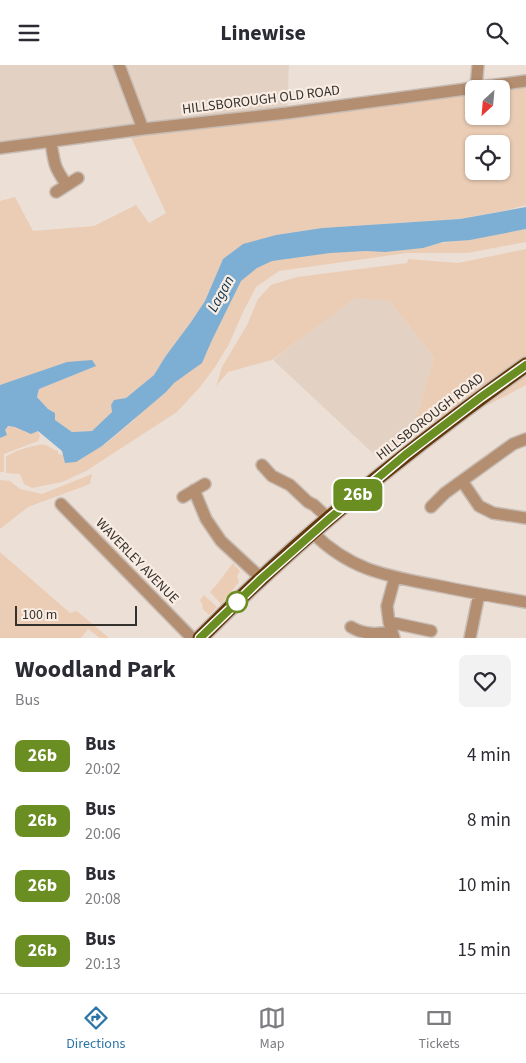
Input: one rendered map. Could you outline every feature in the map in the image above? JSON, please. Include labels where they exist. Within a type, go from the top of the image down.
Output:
[{"type":"highway","name":"HILLSBOROUGH ROAD","points":[[201,637],[261,579],[409,452],[526,365]]},
{"type":"street","points":[[119,65],[143,129]]},
{"type":"street","points":[[477,80],[478,65]]},
{"type":"street","name":"HILLSBOROUGH OLD ROAD","points":[[510,83],[526,81]]},
{"type":"street","name":"HILLSBOROUGH OLD ROAD","points":[[0,148],[465,89]]},
{"type":"street","points":[[51,142],[54,165],[67,185]]},
{"type":"street","points":[[56,192],[78,177]]},
{"type":"street","points":[[431,507],[445,493],[513,444],[526,439]]},
{"type":"street","points":[[262,465],[272,475],[290,485],[329,519]]},
{"type":"street","points":[[462,481],[479,506],[493,513],[526,518]]},
{"type":"street","points":[[183,497],[206,484]]},
{"type":"street","points":[[194,490],[206,519],[221,541],[261,579]]},
{"type":"street","name":"WAVERLEY AVENUE","points":[[61,504],[201,637]]},
{"type":"street","points":[[313,533],[329,547],[358,565],[373,571],[395,577],[526,602]]},
{"type":"street","points":[[391,631],[387,606],[395,577]]},
{"type":"street","points":[[470,638],[479,594]]},
{"type":"street","points":[[356,626],[362,633],[380,634],[391,631],[432,631]]},
{"type":"shaded area","points":[[0,65],[289,65],[287,113],[0,148]]},
{"type":"shaded area","points":[[526,85],[526,205],[460,219],[322,228],[276,235],[223,259],[205,301],[154,375],[126,398],[111,405],[112,412],[92,431],[72,432],[55,420],[55,413],[48,409],[37,397],[39,389],[95,366],[0,385],[0,201],[15,197],[33,231],[94,226],[136,205],[149,223],[166,213],[130,135],[465,94],[465,125],[510,125],[510,88]]},
{"type":"shaded area","points":[[526,229],[526,242],[467,253],[407,253],[279,271],[256,287],[229,344],[215,367],[177,412],[86,471],[62,482],[32,488],[24,484],[20,474],[6,473],[6,457],[26,448],[46,445],[58,451],[58,454],[82,457],[104,445],[134,420],[242,279],[263,263],[293,255],[336,250],[407,249]]},
{"type":"shaded area","points":[[526,249],[526,357],[410,439],[434,358],[390,301],[355,298],[272,360],[228,372],[216,386],[222,367],[247,325],[258,299],[271,285],[297,277],[407,263],[408,259],[458,263]]},
{"type":"shaded area","points":[[355,296],[390,301],[434,358],[410,439],[380,460],[273,360]]},
{"type":"shaded area","points":[[526,374],[526,385],[484,407]]},
{"type":"shaded area","points":[[0,426],[16,427],[31,433],[38,431],[40,436],[38,441],[4,454],[4,472],[0,472]]},
{"type":"shaded area","points":[[92,474],[90,484],[28,507],[0,529],[0,480],[10,481],[20,489],[42,494]]},
{"type":"shaded area","points":[[0,552],[70,613],[77,611],[109,638],[100,638],[88,629],[81,638],[0,638]]},
{"type":"shaded area","points":[[233,563],[240,571],[237,576],[239,582],[221,604],[210,592]]},
{"type":"shaded area","points":[[204,595],[217,607],[209,615],[202,608],[200,600]]},
{"type":"water","name":"Lagan","points":[[526,207],[526,229],[470,240],[443,242],[423,248],[385,252],[330,253],[272,261],[257,268],[241,281],[202,363],[174,383],[166,392],[102,446],[76,462],[65,463],[62,451],[38,431],[31,434],[8,426],[5,430],[7,435],[0,438],[0,385],[67,362],[92,360],[96,366],[39,389],[37,397],[48,409],[55,413],[55,420],[72,432],[92,431],[112,412],[111,405],[114,400],[126,398],[154,375],[205,301],[223,259],[243,244],[276,235],[322,228],[460,219]]},
{"type":"bus line","name":"26b","points":[[200,638],[261,579],[405,455],[526,365]]}]
